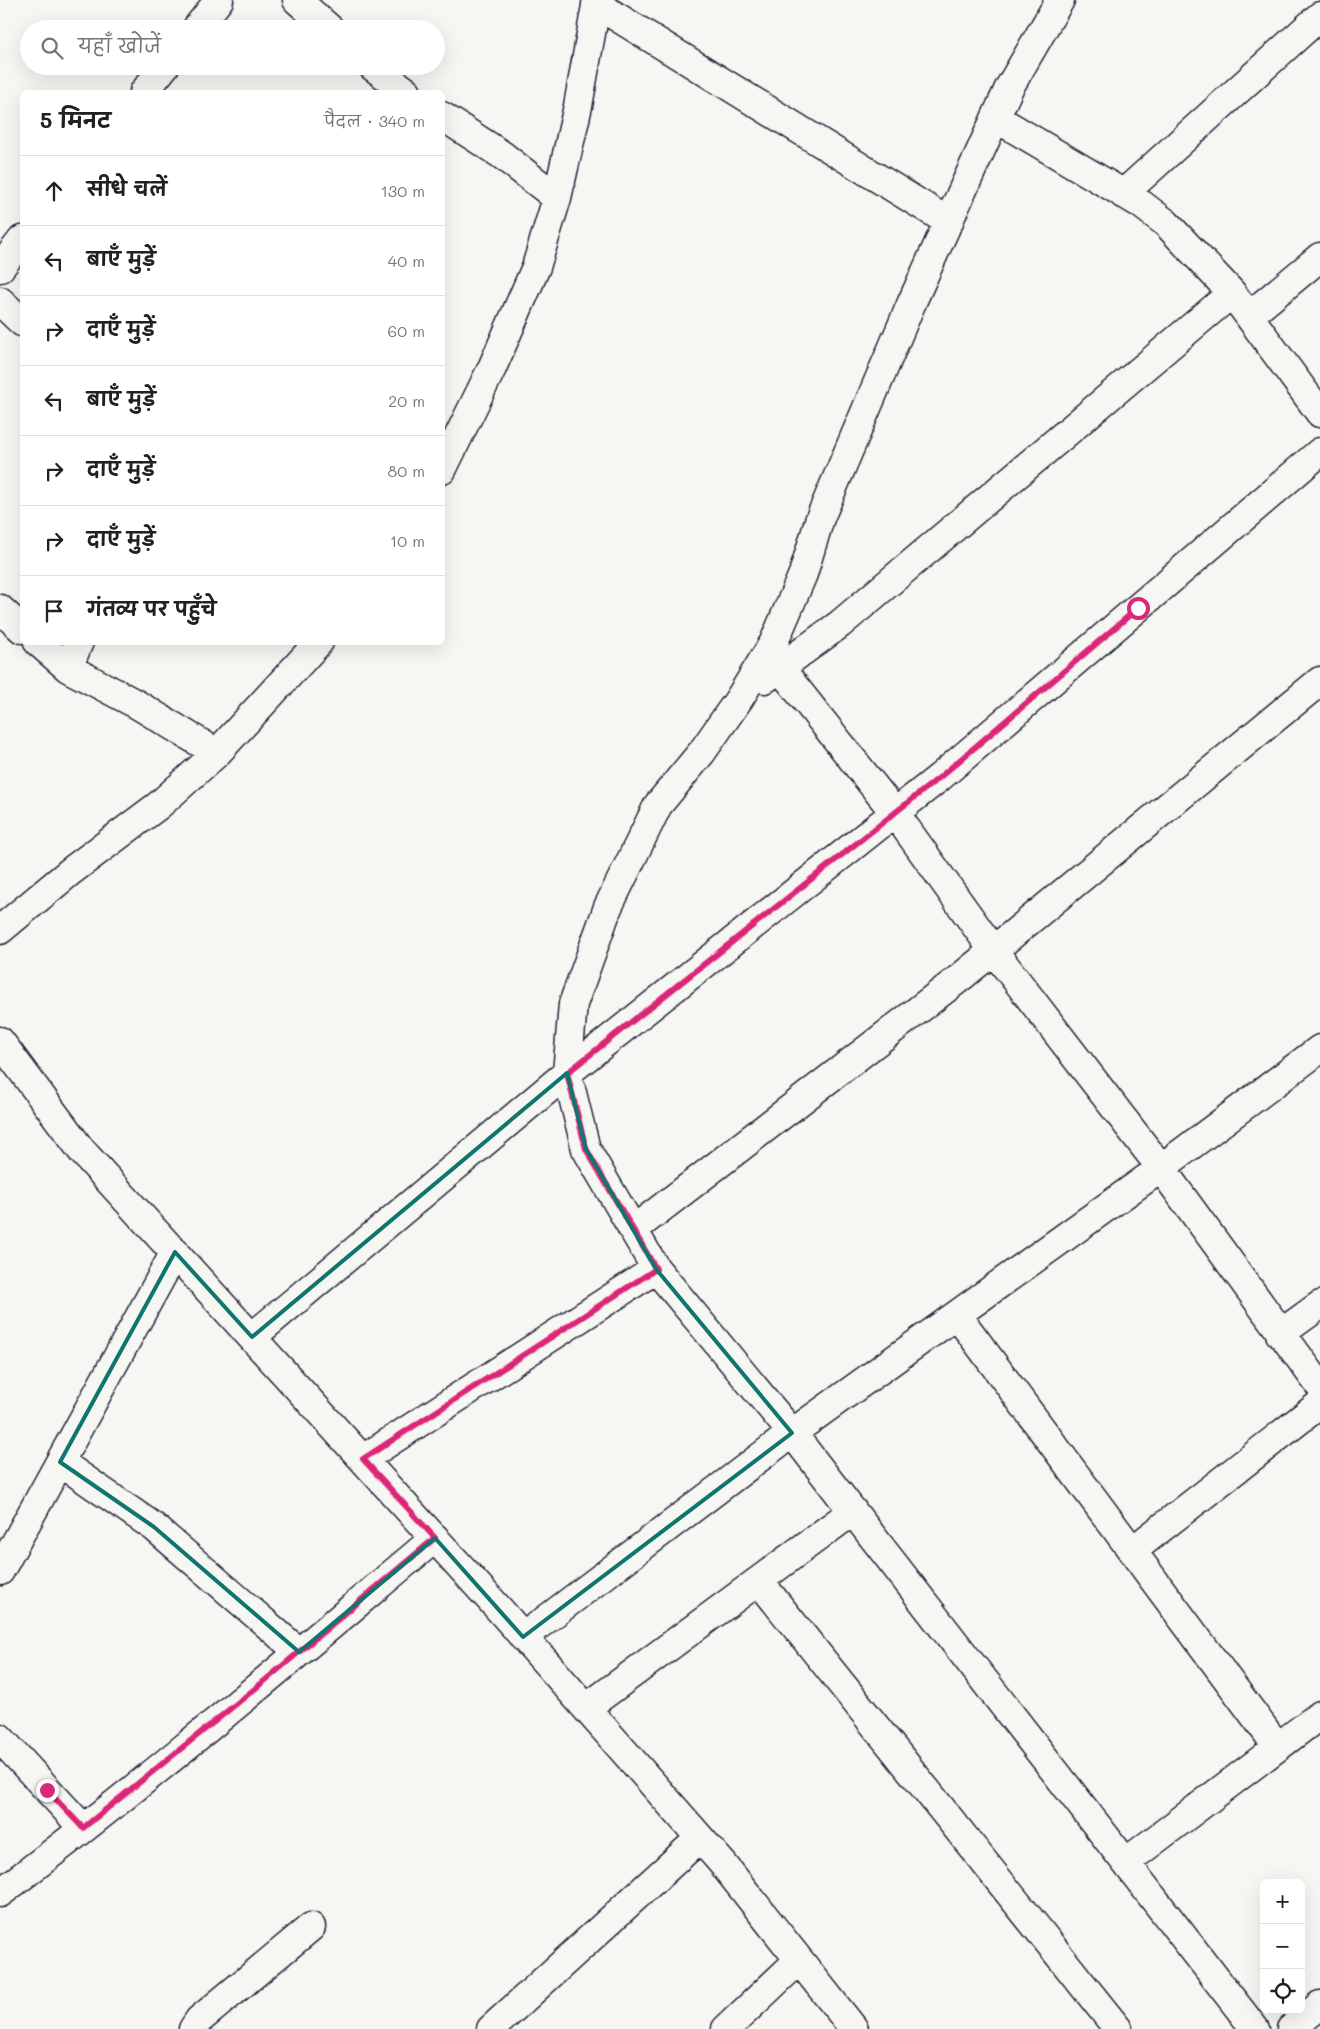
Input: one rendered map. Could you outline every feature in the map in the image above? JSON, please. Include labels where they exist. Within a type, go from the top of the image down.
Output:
[{"type":"street","points":[[203,20],[219,0]]},
{"type":"street","points":[[297,0],[320,20]]},
{"type":"street","points":[[1060,0],[1009,88],[948,222],[820,518],[803,574],[778,633],[739,699],[702,752],[658,805],[608,907],[573,1004],[567,1073],[586,1149],[656,1269],[792,1433],[1255,2029]]},
{"type":"street","points":[[445,464],[492,368],[536,267],[557,198],[578,106],[597,2],[948,222]]},
{"type":"street","points":[[1123,194],[1320,16]]},
{"type":"street","points":[[146,90],[158,75]]},
{"type":"street","points":[[445,118],[502,155],[557,198]]},
{"type":"street","points":[[996,118],[1141,204],[1166,223],[1232,293],[1320,413]]},
{"type":"street","points":[[0,268],[20,243]]},
{"type":"street","points":[[1249,316],[1320,257]]},
{"type":"street","points":[[739,699],[840,624],[1232,293]]},
{"type":"street","points":[[0,301],[20,320]]},
{"type":"street","points":[[252,1337],[567,1073],[940,777],[1320,452]]},
{"type":"street","points":[[0,609],[20,627]]},
{"type":"street","points":[[41,645],[68,668],[138,705],[216,753]]},
{"type":"street","points":[[68,668],[78,645]]},
{"type":"street","points":[[0,930],[72,871],[159,805],[216,753],[316,645]]},
{"type":"street","points":[[780,668],[895,813],[993,950],[1161,1168],[1280,1334],[1320,1386]]},
{"type":"street","points":[[633,1230],[993,950],[1320,681]]},
{"type":"street","points":[[0,1041],[82,1151],[435,1538],[586,1708],[700,1838],[854,2029]]},
{"type":"street","points":[[523,1637],[792,1433],[1161,1168],[1320,1049]]},
{"type":"street","points":[[0,1571],[175,1252]]},
{"type":"street","points":[[363,1459],[656,1269]]},
{"type":"street","points":[[1280,1334],[1320,1305]]},
{"type":"street","points":[[957,1315],[1277,1746]]},
{"type":"street","points":[[1132,1551],[1320,1404]]},
{"type":"street","points":[[60,1462],[154,1526],[299,1652]]},
{"type":"street","points":[[586,1708],[853,1511]]},
{"type":"street","points":[[0,1893],[299,1652],[435,1538]]},
{"type":"street","points":[[759,1581],[1118,2029]]},
{"type":"street","points":[[1126,1862],[1320,1714]]},
{"type":"street","points":[[0,1738],[83,1828]]},
{"type":"street","points":[[491,2029],[700,1838]]},
{"type":"street","points":[[193,2029],[199,2020],[311,1927]]},
{"type":"street","points":[[726,2029],[800,1960]]},
{"type":"street","points":[[1291,2029],[1320,2005]]},
{"type":"highlighted area","points":[[567,1073],[586,1149],[656,1269],[792,1433],[523,1637],[435,1538],[299,1652],[154,1527],[60,1462],[175,1252],[252,1337]]},
{"type":"route","points":[[47,1790],[83,1828],[262,1683],[435,1538],[363,1459],[656,1269],[586,1149],[567,1073],[940,777],[1138,608]]}]
